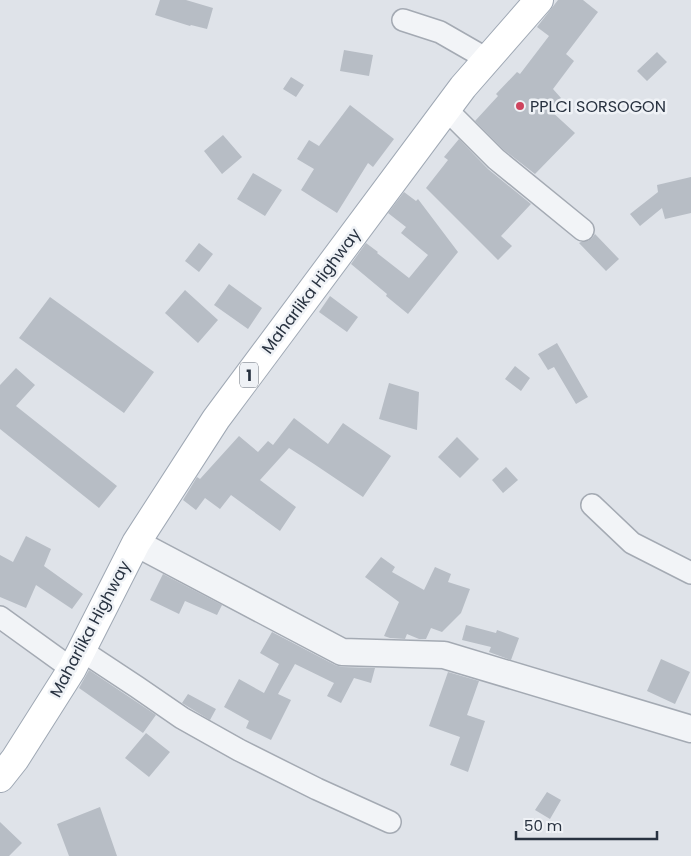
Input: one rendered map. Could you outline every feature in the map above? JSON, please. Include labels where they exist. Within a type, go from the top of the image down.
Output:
[{"type":"main road","name":"Maharlika Highway","points":[[0,778],[15,759],[76,659],[136,542],[216,419],[446,109],[539,0]]},
{"type":"street","points":[[403,20],[440,32],[487,59]]},
{"type":"street","points":[[446,109],[496,158],[583,230]]},
{"type":"street","points":[[592,505],[632,542],[691,573]]},
{"type":"street","points":[[136,542],[342,652],[444,655],[691,729]]},
{"type":"street","points":[[0,617],[239,750],[317,789],[390,822]]},
{"type":"building","points":[[160,0],[186,0],[213,8],[207,29],[190,26],[155,15]]},
{"type":"building","points":[[558,0],[583,0],[598,12],[566,54],[574,61],[553,89],[561,98],[550,110],[575,133],[535,174],[504,150],[475,121],[498,96],[496,94],[517,72],[520,74],[549,36],[537,27]]},
{"type":"building","points":[[344,50],[373,55],[369,76],[340,71]]},
{"type":"building","points":[[657,52],[667,62],[647,81],[637,71]]},
{"type":"building","points":[[291,77],[304,85],[296,97],[283,89]]},
{"type":"building","points":[[350,105],[394,139],[373,167],[368,163],[337,213],[301,190],[314,169],[297,159],[309,140],[319,146]]},
{"type":"building","points":[[223,135],[242,157],[222,174],[204,151]]},
{"type":"building","points":[[459,139],[488,169],[531,204],[501,236],[512,246],[498,260],[426,188],[448,160],[444,157]]},
{"type":"building","points":[[253,173],[282,190],[265,216],[237,199]]},
{"type":"building","points":[[691,177],[691,213],[665,219],[662,208],[640,226],[630,214],[658,192],[657,185]]},
{"type":"building","points":[[404,192],[416,201],[418,199],[458,252],[408,314],[351,264],[366,243],[409,278],[428,255],[401,233],[406,227],[388,213]]},
{"type":"building","points":[[595,234],[619,259],[606,271],[579,243],[588,241]]},
{"type":"building","points":[[199,243],[213,254],[199,272],[185,261]]},
{"type":"building","points":[[229,284],[262,308],[248,329],[214,305]]},
{"type":"building","points":[[185,290],[218,320],[198,343],[165,313]]},
{"type":"building","points":[[330,296],[358,317],[347,332],[319,312]]},
{"type":"building","points":[[50,297],[154,372],[124,413],[19,338]]},
{"type":"building","points":[[557,343],[588,397],[576,404],[554,367],[548,370],[538,354]]},
{"type":"building","points":[[515,366],[530,378],[521,391],[505,379]]},
{"type":"building","points":[[16,368],[35,385],[16,406],[117,486],[99,508],[0,429],[0,385]]},
{"type":"building","points":[[389,383],[419,392],[417,430],[379,419]]},
{"type":"building","points":[[294,418],[328,444],[343,423],[391,456],[363,497],[289,448],[260,480],[296,507],[280,531],[231,495],[220,509],[205,498],[196,510],[183,500],[197,477],[200,479],[239,436],[258,452],[268,441],[273,445]]},
{"type":"building","points":[[457,437],[479,459],[460,478],[438,457]]},
{"type":"building","points":[[506,467],[518,480],[503,493],[492,480]]},
{"type":"building","points":[[26,536],[51,549],[44,566],[83,594],[72,609],[36,585],[26,608],[0,597],[0,555],[13,562]]},
{"type":"building","points":[[381,557],[395,567],[392,572],[424,590],[435,567],[451,574],[448,582],[470,589],[461,613],[442,632],[431,628],[426,639],[419,639],[407,634],[405,639],[384,636],[399,602],[365,577]]},
{"type":"building","points":[[163,574],[222,605],[217,615],[185,601],[179,614],[150,600]]},
{"type":"building","points":[[466,625],[496,633],[497,630],[519,638],[511,660],[489,652],[491,647],[462,640]]},
{"type":"building","points":[[272,632],[335,665],[375,668],[371,683],[354,678],[341,703],[327,696],[334,683],[295,664],[278,694],[291,700],[271,740],[246,728],[249,721],[224,707],[239,679],[264,693],[279,664],[260,653]]},
{"type":"building","points":[[661,659],[690,672],[675,704],[647,691]]},
{"type":"building","points":[[89,670],[156,715],[143,733],[79,688]]},
{"type":"building","points":[[448,672],[479,681],[467,715],[485,721],[468,772],[450,765],[460,737],[429,726]]},
{"type":"building","points":[[188,694],[216,709],[210,720],[182,703]]},
{"type":"building","points":[[146,733],[170,752],[149,777],[125,758]]},
{"type":"building","points":[[547,792],[561,800],[550,819],[535,810]]},
{"type":"building","points":[[100,807],[117,856],[69,856],[57,824]]},
{"type":"building","points":[[0,822],[22,843],[9,856],[0,856]]},
{"type":"place","name":"PPLCI SORSOGON","points":[[520,106]]}]
